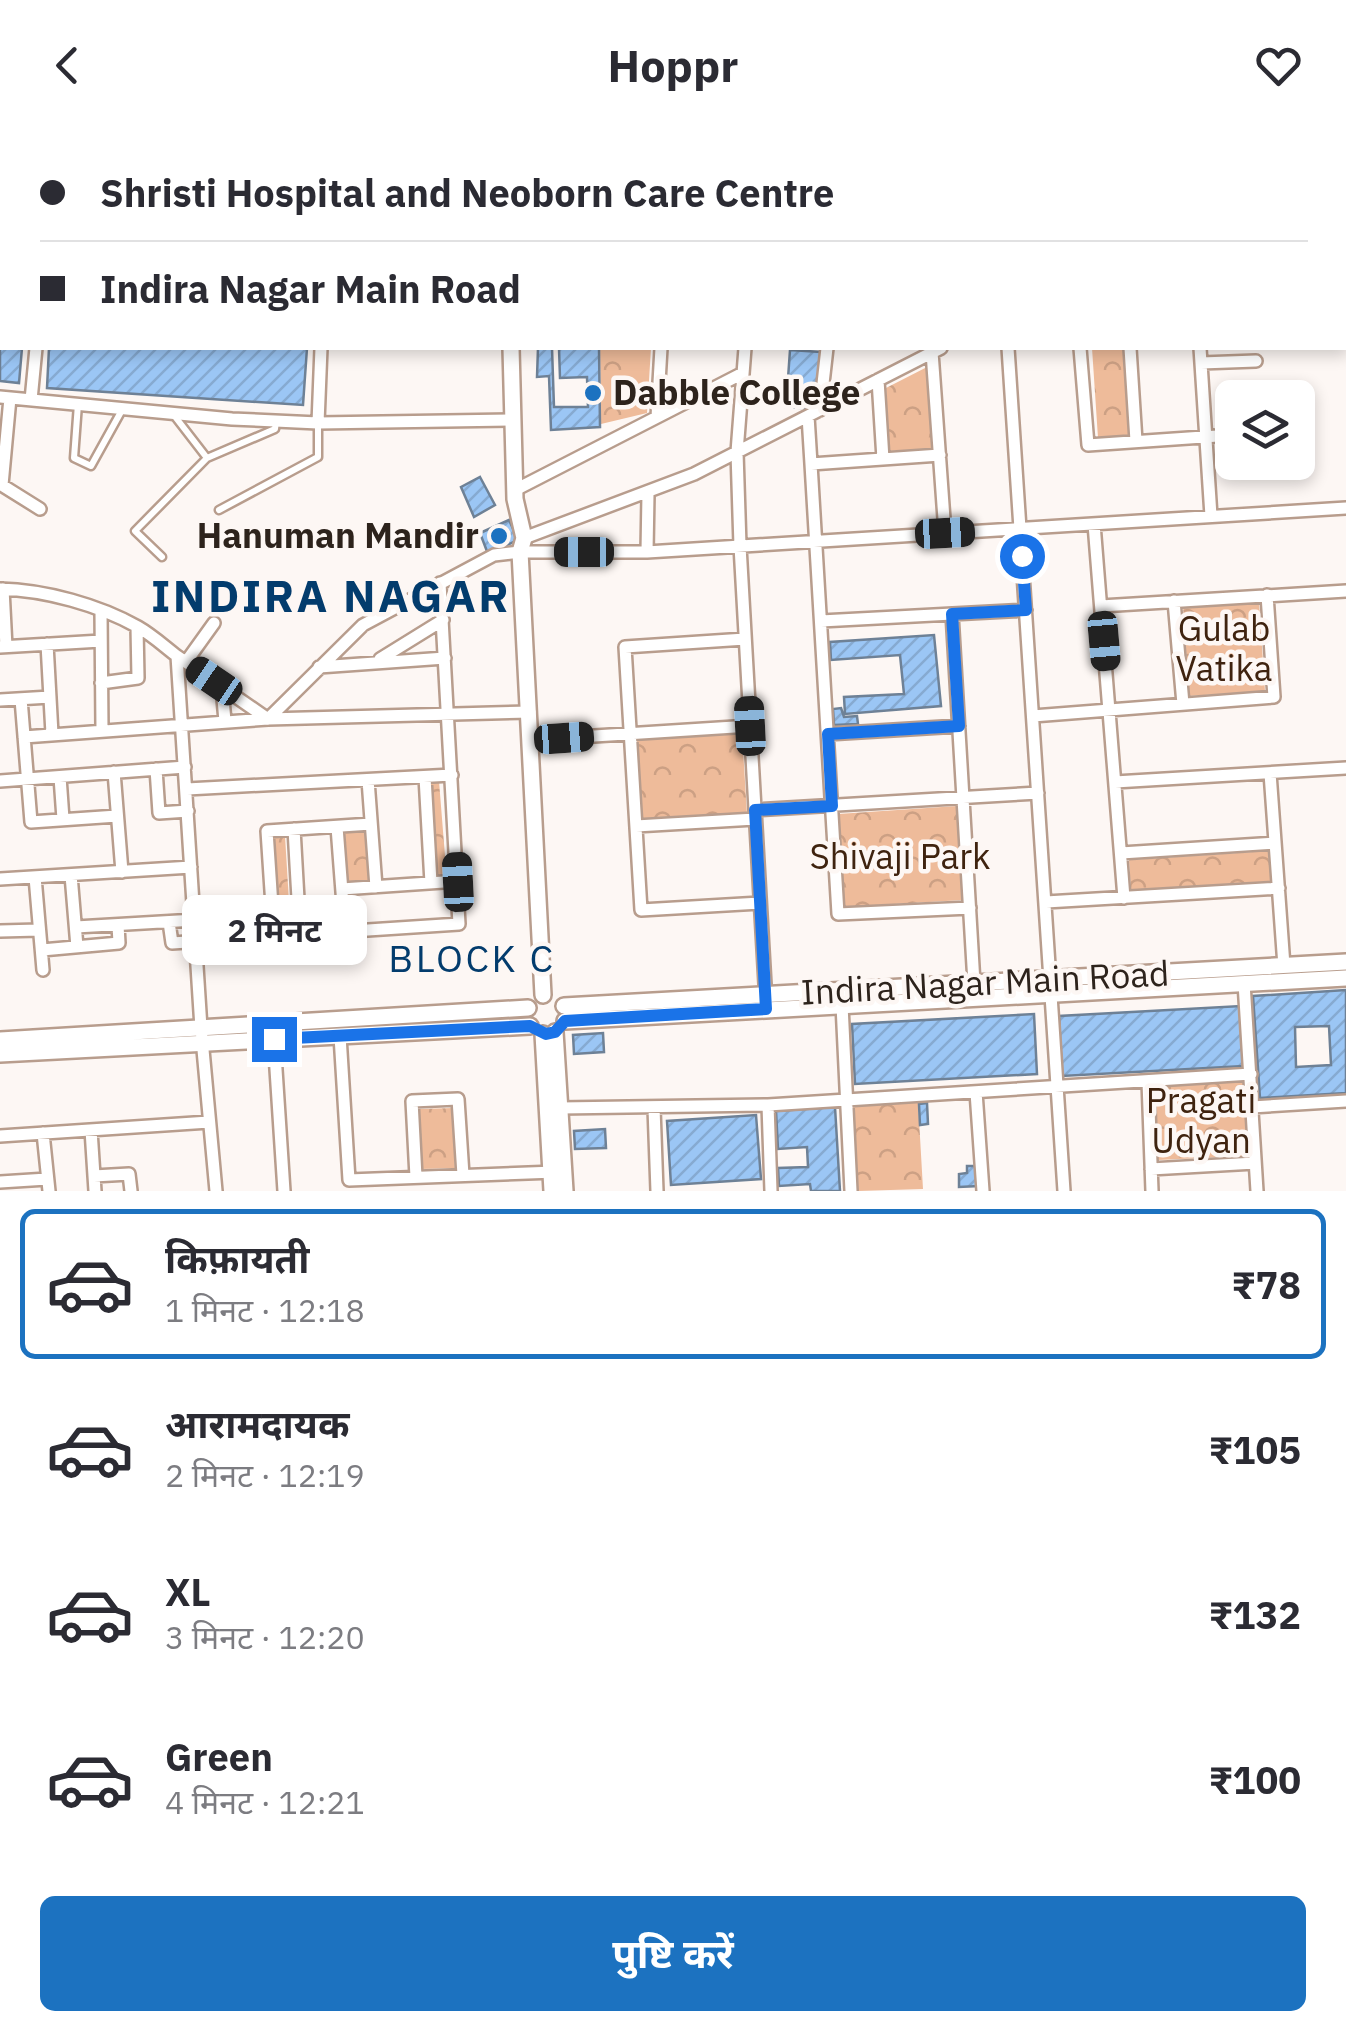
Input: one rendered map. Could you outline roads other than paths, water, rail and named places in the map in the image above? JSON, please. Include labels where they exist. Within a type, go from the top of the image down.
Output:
[{"type":"street","points":[[31,400],[36,350]]},
{"type":"street","points":[[318,423],[322,350]]},
{"type":"street","points":[[510,350],[514,490],[522,545],[543,995]]},
{"type":"street","points":[[657,417],[661,350]]},
{"type":"street","points":[[745,350],[737,452],[740,546],[766,1002]]},
{"type":"street","points":[[826,350],[814,413],[812,464],[838,914],[970,908]]},
{"type":"street","points":[[268,719],[363,626],[440,583],[494,556],[648,494],[936,350],[945,533]]},
{"type":"street","points":[[1008,350],[1064,1191]]},
{"type":"street","points":[[1080,350],[1088,445],[1215,436]]},
{"type":"street","points":[[1130,350],[1136,442]]},
{"type":"street","points":[[1200,350],[1212,516]]},
{"type":"street","points":[[1201,363],[1256,361]]},
{"type":"street","points":[[514,490],[743,373]]},
{"type":"street","points":[[878,380],[883,459]]},
{"type":"street","points":[[40,509],[1,484],[5,398],[318,423],[512,420]]},
{"type":"street","points":[[812,464],[940,455]]},
{"type":"street","points":[[647,552],[648,494]]},
{"type":"street","points":[[522,545],[647,552],[1346,508]]},
{"type":"street","points":[[1094,524],[1124,898]]},
{"type":"street","points":[[169,922],[171,942],[460,924],[440,583]]},
{"type":"street","points":[[101,641],[3,647],[2,589],[36,591],[137,627],[268,719]]},
{"type":"street","points":[[1101,606],[1346,591]]},
{"type":"street","points":[[1033,716],[1274,697],[1266,595]]},
{"type":"street","points":[[1174,601],[1182,704]]},
{"type":"street","points":[[821,621],[1026,610]]},
{"type":"street","points":[[101,612],[102,730]]},
{"type":"street","points":[[952,614],[974,983]]},
{"type":"street","points":[[376,661],[442,620]]},
{"type":"street","points":[[214,624],[182,659],[182,724],[216,1191]]},
{"type":"street","points":[[101,683],[138,678],[137,627]]},
{"type":"street","points":[[745,639],[625,647],[641,910],[760,903]]},
{"type":"street","points":[[48,644],[52,734]]},
{"type":"street","points":[[318,667],[445,658]]},
{"type":"street","points":[[0,700],[50,697]]},
{"type":"street","points":[[20,699],[30,822],[118,816]]},
{"type":"street","points":[[223,699],[224,721]]},
{"type":"street","points":[[24,737],[224,721],[530,712]]},
{"type":"street","points":[[532,740],[750,726]]},
{"type":"street","points":[[828,734],[959,726]]},
{"type":"street","points":[[0,781],[185,767]]},
{"type":"street","points":[[1115,782],[1346,768]]},
{"type":"street","points":[[156,769],[159,813],[188,812]]},
{"type":"street","points":[[114,772],[122,872]]},
{"type":"street","points":[[1270,773],[1284,966]]},
{"type":"street","points":[[187,789],[452,775]]},
{"type":"street","points":[[425,776],[432,883]]},
{"type":"street","points":[[60,777],[63,819]]},
{"type":"street","points":[[368,780],[376,887]]},
{"type":"street","points":[[636,826],[832,806],[1038,794]]},
{"type":"street","points":[[274,936],[266,834],[270,830],[371,824]]},
{"type":"street","points":[[337,827],[345,932]]},
{"type":"street","points":[[294,828],[300,934]]},
{"type":"street","points":[[1120,854],[1275,843]]},
{"type":"street","points":[[0,880],[191,867]]},
{"type":"street","points":[[71,875],[77,947]]},
{"type":"street","points":[[34,877],[44,970]]},
{"type":"street","points":[[342,889],[458,882]]},
{"type":"street","points":[[1046,902],[1278,888]]},
{"type":"street","points":[[76,927],[195,920]]},
{"type":"street","points":[[42,950],[119,943],[118,925]]},
{"type":"street","points":[[0,932],[40,930]]},
{"type":"street","name":"Indira Nagar Main Road","points":[[766,1002],[842,1005],[1346,962]]},
{"type":"street","name":"Indira Nagar Main Road","points":[[0,1040],[202,1036],[274,1039],[552,1024],[974,983],[1244,984],[1346,978]]},
{"type":"street","points":[[1244,984],[1257,1191]]},
{"type":"street","points":[[543,995],[528,1008],[552,1024]]},
{"type":"street","points":[[543,995],[557,998],[552,1024],[557,1172],[565,1191]]},
{"type":"street","points":[[842,1005],[851,1191]]},
{"type":"street","name":"Indira Nagar Main Road","points":[[0,1054],[528,1008]]},
{"type":"street","points":[[552,1024],[560,1108],[557,1172],[552,1191]]},
{"type":"street","points":[[340,1036],[348,1180],[557,1172]]},
{"type":"street","points":[[274,1039],[284,1191]]},
{"type":"street","points":[[560,1108],[768,1105],[1251,1074]]},
{"type":"street","points":[[1148,1081],[1152,1191]]},
{"type":"street","points":[[976,1092],[983,1191]]},
{"type":"street","points":[[416,1177],[412,1101],[458,1098],[463,1176]]},
{"type":"street","points":[[1252,1107],[1346,1101]]},
{"type":"street","points":[[768,1105],[771,1191]]},
{"type":"street","points":[[654,1108],[657,1191]]},
{"type":"street","points":[[0,1136],[210,1122]]},
{"type":"street","points":[[91,1130],[95,1191]]},
{"type":"street","points":[[5,1185],[48,1185],[43,1133]]},
{"type":"street","points":[[1151,1168],[1255,1163]]},
{"type":"street","points":[[94,1176],[130,1174],[130,1191]]},
{"type":"lane","points":[[78,404],[74,458],[90,466],[123,409]]},
{"type":"lane","points":[[173,413],[208,458]]},
{"type":"lane","points":[[162,557],[135,531],[208,458],[275,429],[276,421]]},
{"type":"lane","points":[[219,510],[318,457],[318,423]]},
{"type":"place","name":"Dabble College","points":[[593,393]]},
{"type":"place","name":"Hanuman Mandir","points":[[499,536]]},
{"type":"district","name":"INDIRA NAGAR","points":[[331,596]]},
{"type":"district","name":"BLOCK C","points":[[472,959]]},
{"type":"park label","name":"Gulab Vatika","points":[[1224,649]]},
{"type":"park label","name":"Shivaji Park","points":[[900,857]]},
{"type":"park label","name":"Pragati Udyan","points":[[1201,1121]]}]
